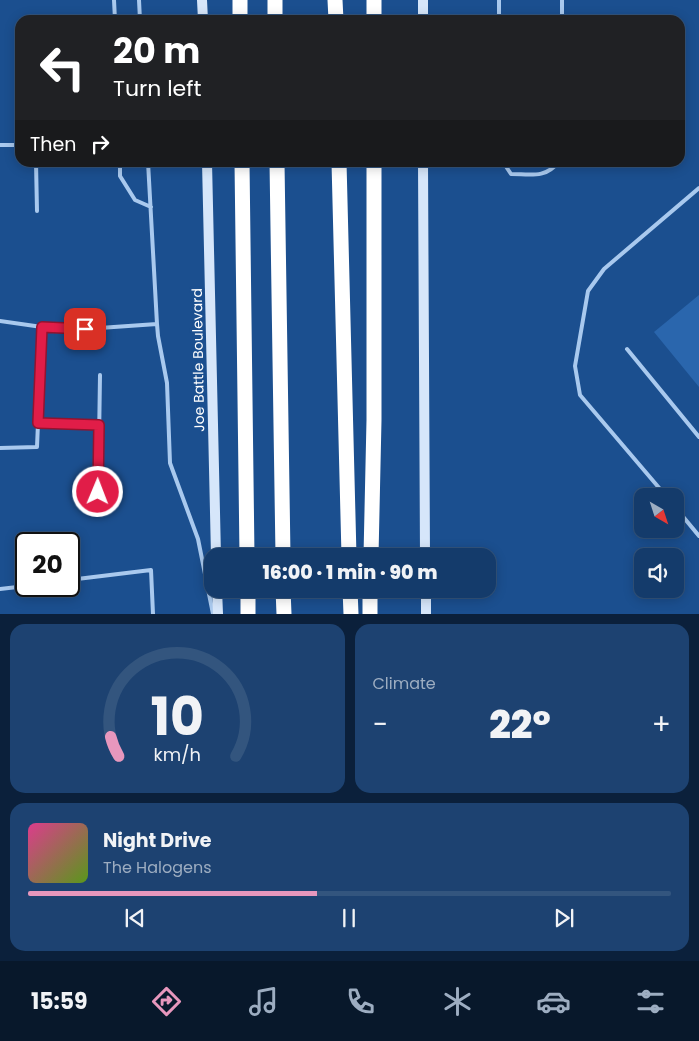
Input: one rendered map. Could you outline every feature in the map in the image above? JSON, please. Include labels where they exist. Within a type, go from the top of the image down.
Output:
[{"type":"highway","points":[[240,0],[240,15]]},
{"type":"highway","points":[[275,0],[275,15]]},
{"type":"highway","points":[[335,0],[336,15]]},
{"type":"highway","points":[[374,0],[374,15]]},
{"type":"highway","points":[[242,167],[247,548]]},
{"type":"highway","points":[[277,167],[283,548]]},
{"type":"highway","points":[[339,167],[350,548]]},
{"type":"highway","points":[[371,548],[374,420],[374,167]]},
{"type":"highway","points":[[248,598],[248,614]]},
{"type":"highway","points":[[283,598],[284,614]]},
{"type":"highway","points":[[350,598],[351,614]]},
{"type":"highway","points":[[370,598],[370,614]]},
{"type":"main road","points":[[202,0],[202,15]]},
{"type":"main road","points":[[423,0],[423,15]]},
{"type":"main road","name":"Joe Battle Boulevard","points":[[207,167],[216,548]]},
{"type":"main road","points":[[424,167],[426,548]]},
{"type":"main road","points":[[217,598],[218,614]]},
{"type":"main road","points":[[426,598],[426,614]]},
{"type":"lane","points":[[114,0],[115,15]]},
{"type":"lane","points":[[139,0],[140,15]]},
{"type":"lane","points":[[499,0],[499,15]]},
{"type":"lane","points":[[562,0],[562,15]]},
{"type":"lane","points":[[0,145],[15,145]]},
{"type":"lane","points":[[36,167],[36,211]]},
{"type":"lane","points":[[120,167],[120,176],[135,200],[151,207]]},
{"type":"lane","points":[[148,167],[157,324],[167,383],[170,463],[198,539],[213,614]]},
{"type":"lane","points":[[506,167],[511,174],[542,175],[554,167]]},
{"type":"lane","points":[[659,488],[580,395],[575,366],[588,291],[604,268],[699,188]]},
{"type":"lane","points":[[0,321],[42,327],[85,329],[157,324]]},
{"type":"lane","points":[[0,448],[37,447],[42,327]]},
{"type":"lane","points":[[628,349],[699,436]]},
{"type":"lane","points":[[98,508],[100,375]]},
{"type":"lane","points":[[38,423],[99,425]]},
{"type":"lane","points":[[684,518],[699,536]]},
{"type":"lane","points":[[80,579],[151,570],[153,614]]},
{"type":"lane","points":[[0,589],[15,587]]},
{"type":"building","points":[[699,295],[699,387],[654,332]]},
{"type":"route","points":[[85,329],[42,327],[38,423],[99,425],[98,492]]}]
